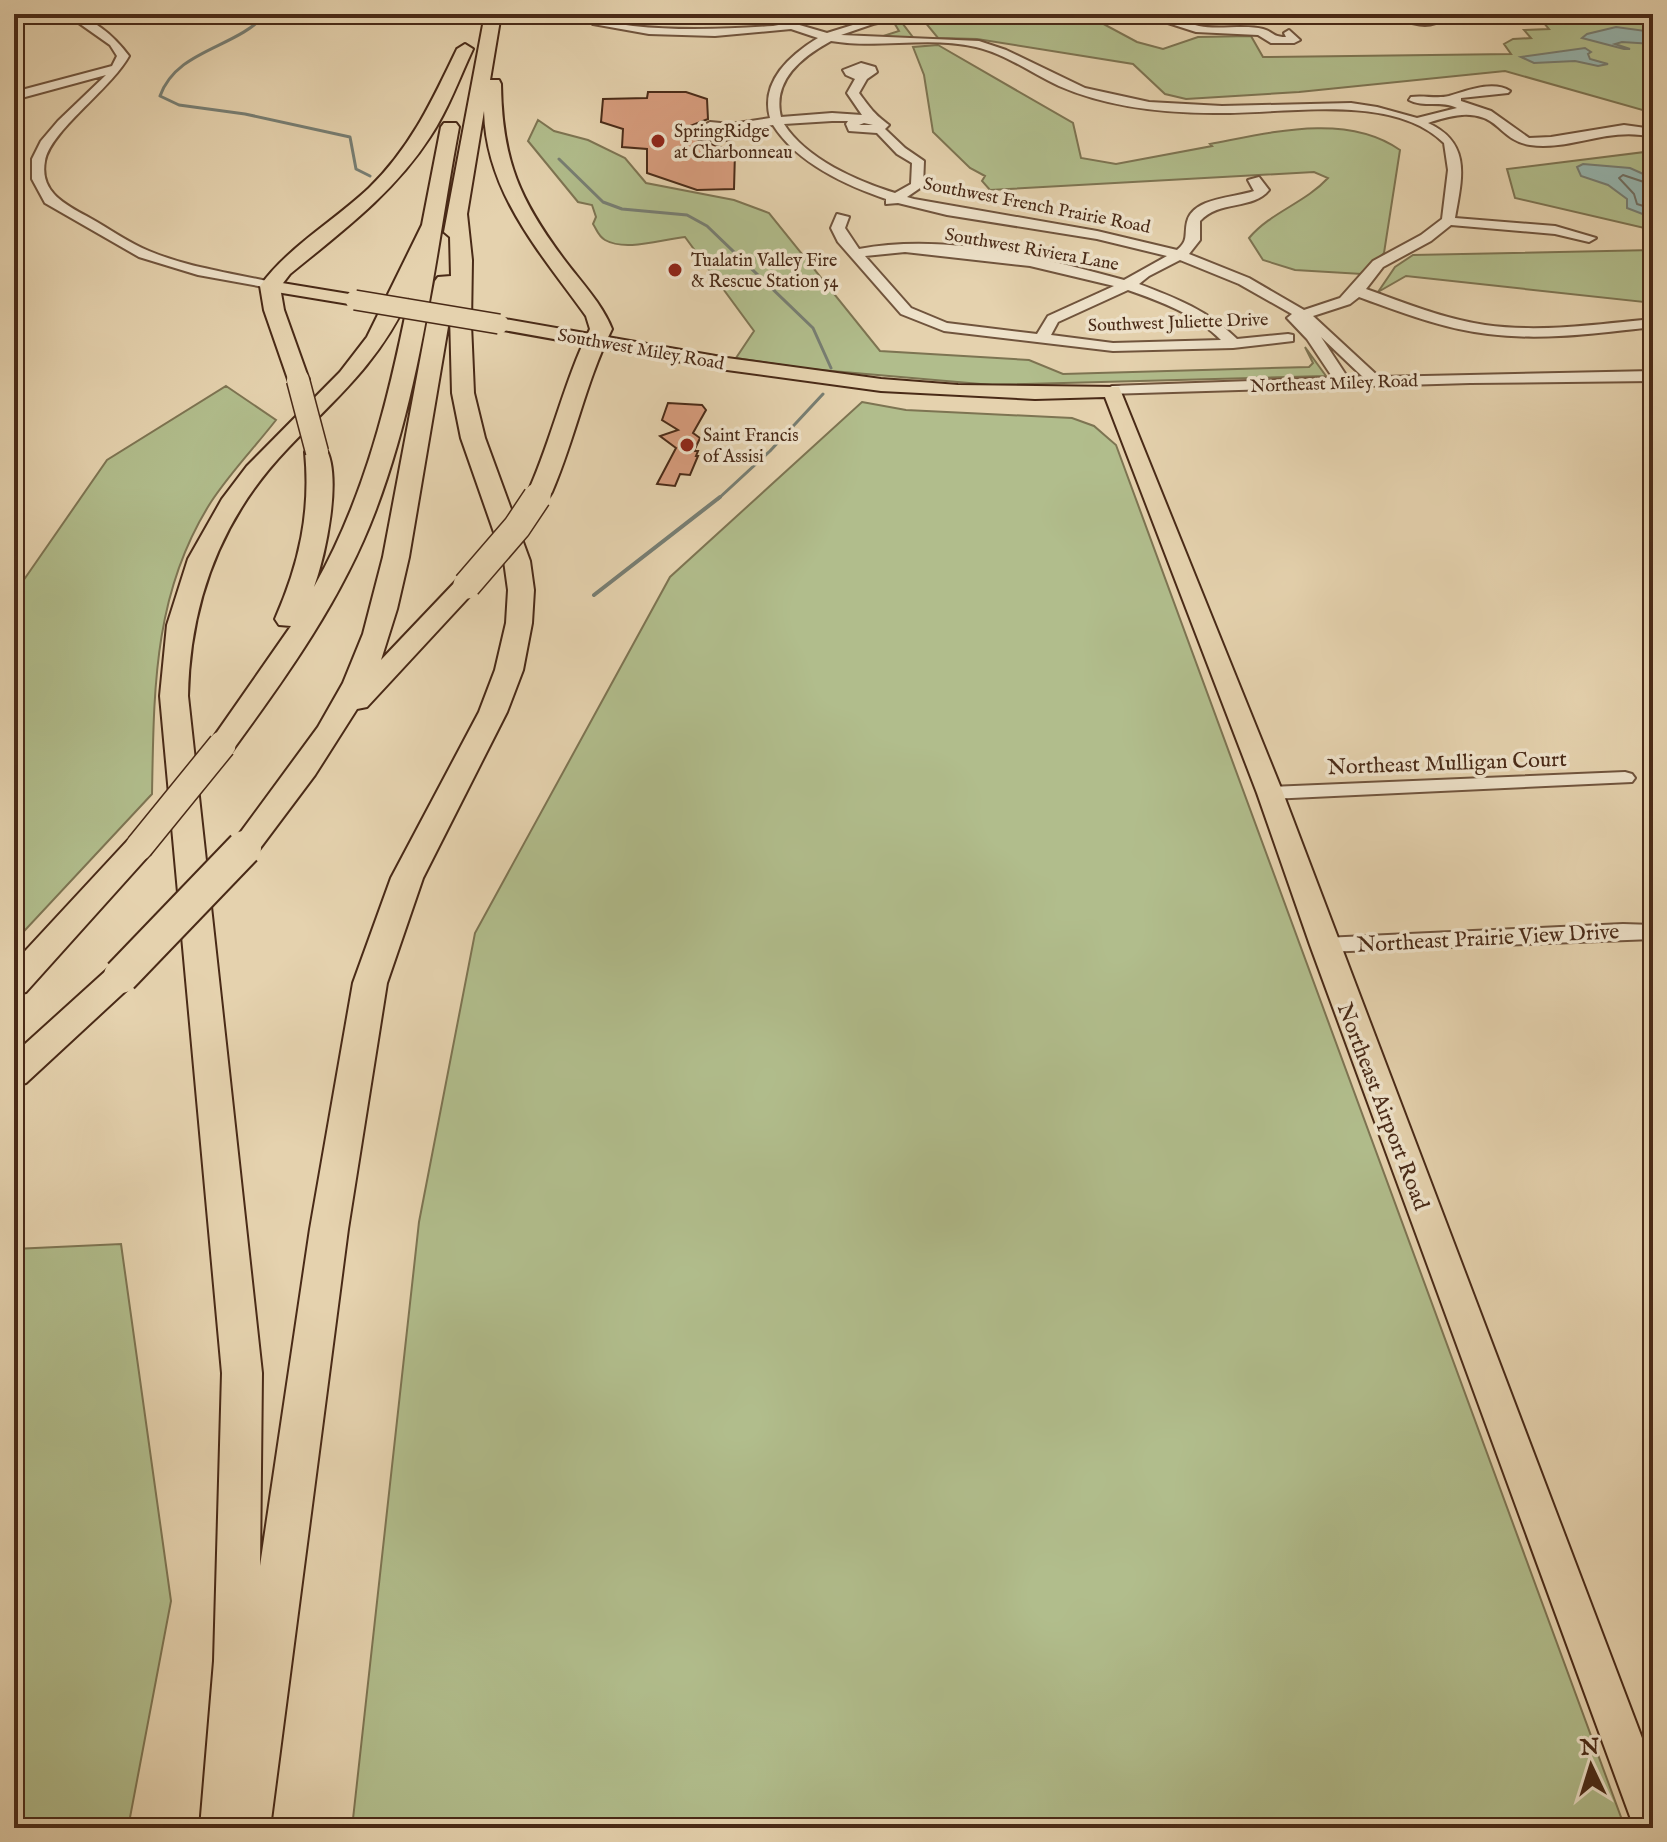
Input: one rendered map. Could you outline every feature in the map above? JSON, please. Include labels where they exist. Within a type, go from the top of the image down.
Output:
[{"type":"highway","points":[[14,984],[139,847],[222,745],[267,687],[329,582],[363,512],[396,402],[490,37],[493,14]]},
{"type":"highway","points":[[326,736],[517,527],[540,492],[560,446],[586,359],[601,329],[596,316],[538,236],[504,176],[494,133],[494,55],[490,37]]},
{"type":"highway","points":[[14,1074],[121,976],[244,848],[281,803],[326,736],[357,682],[391,580],[444,219],[466,43],[431,122],[407,158],[379,188],[283,270],[270,286],[274,310],[298,380],[317,452],[320,501],[309,567],[282,633],[252,684],[243,717]]},
{"type":"highway","points":[[224,1828],[237,1661],[242,1373],[175,710],[173,668],[178,626],[196,566],[218,523],[256,469],[368,353],[391,312],[413,259],[444,219]]},
{"type":"highway","points":[[246,1828],[329,1229],[370,983],[407,878],[493,712],[509,670],[519,623],[521,590],[517,561],[473,438],[463,393],[460,324],[462,260],[444,219]]},
{"type":"main road","name":"Southwest Miley Road","points":[[270,286],[827,378],[1015,393]]},
{"type":"main road","name":"Northeast Miley Road","points":[[1015,393],[1112,391]]},
{"type":"main road","name":"Northeast Airport Road","points":[[1112,391],[1270,793],[1324,945],[1653,1822]]},
{"type":"main road","points":[[1015,393],[1094,412],[1129,431]]},
{"type":"street","points":[[71,14],[118,47],[123,56],[115,69],[48,130],[34,147],[29,162],[37,187],[50,200],[144,254],[198,271],[270,286]]},
{"type":"street","points":[[583,14],[599,25],[633,29],[753,32],[791,26],[866,41],[961,41],[983,45],[1077,89],[1153,106],[1207,110],[1343,106],[1385,112],[1417,122],[1443,136],[1453,148],[1448,221]]},
{"type":"street","points":[[780,14],[791,26]]},
{"type":"street","points":[[765,115],[766,80],[773,70],[824,34],[866,14]]},
{"type":"street","points":[[765,115],[782,76],[824,34],[867,21],[914,14]]},
{"type":"street","points":[[1162,14],[1172,21],[1211,32],[1261,32],[1271,40],[1294,40],[1289,33]]},
{"type":"street","points":[[1402,14],[1411,21],[1437,20],[1428,14]]},
{"type":"street","points":[[866,41],[859,55],[862,71],[853,93],[867,111],[870,123]]},
{"type":"street","points":[[14,96],[115,69]]},
{"type":"street","points":[[1415,100],[1453,99],[1466,92],[1504,91]]},
{"type":"street","points":[[1453,99],[1470,110],[1494,117],[1508,132],[1526,142],[1563,139],[1620,128],[1653,133]]},
{"type":"street","points":[[1417,122],[1470,110]]},
{"type":"street","points":[[730,128],[765,115],[839,116],[870,123],[897,148],[918,161],[917,186],[893,200]]},
{"type":"street","name":"Southwest French Prairie Road","points":[[765,115],[812,158],[893,200],[959,214],[1097,235],[1252,283],[1330,334],[1376,382]]},
{"type":"street","points":[[1043,340],[1045,330],[1053,319],[1142,280],[1176,258],[1194,239],[1192,226],[1196,216],[1218,202],[1259,194],[1263,190],[1254,180]]},
{"type":"street","points":[[21,182],[37,187]]},
{"type":"street","name":"Southwest Juliette Drive","points":[[842,217],[838,223],[839,233],[906,311],[944,327],[1113,347],[1233,344],[1288,338]]},
{"type":"street","points":[[1299,316],[1339,304],[1357,291],[1378,264],[1426,238],[1448,221],[1489,227],[1541,228],[1589,238]]},
{"type":"street","name":"Southwest Riviera Lane","points":[[856,254],[889,248],[923,249],[1066,269],[1128,284],[1201,316],[1222,330],[1233,344]]},
{"type":"street","points":[[1357,291],[1445,321],[1505,332],[1653,323]]},
{"type":"street","name":"Southwest French Prairie Road","points":[[1299,316],[1344,383]]},
{"type":"street","name":"Northeast Miley Road","points":[[1112,391],[1653,376]]},
{"type":"street","name":"Northeast Mulligan Court","points":[[1270,793],[1625,778]]},
{"type":"street","name":"Northeast Prairie View Drive","points":[[1324,945],[1653,932]]},
{"type":"green space","points":[[954,14],[1085,14],[1137,42],[1163,49],[1198,37],[1251,36],[1263,57],[1511,54],[1504,44],[1513,39],[1531,38],[1524,30],[1549,29],[1538,16],[1653,14],[1653,113],[1505,71],[1299,92],[1186,99],[1165,94],[1133,64],[977,39],[938,38],[925,22],[903,24],[915,40],[874,39],[899,31],[893,21]]},
{"type":"green space","points":[[938,45],[1073,123],[1081,158],[1116,164],[1257,135],[1307,129],[1356,131],[1379,138],[1400,150],[1384,253],[1362,274],[1295,270],[1263,260],[1249,238],[1267,221],[1328,178],[1314,172],[990,190],[982,181],[985,176],[970,168],[933,132],[924,75],[913,47]]},
{"type":"green space","points":[[538,120],[554,131],[588,140],[625,158],[646,183],[734,200],[769,213],[880,351],[1029,360],[1063,374],[1309,367],[1313,363],[1305,347],[1326,376],[992,385],[809,369],[736,358],[754,331],[685,237],[623,245],[599,235],[593,224],[596,217],[592,205],[578,202],[528,141]]},
{"type":"green space","points":[[1653,151],[1653,230],[1515,198],[1507,169]]},
{"type":"green space","points":[[1653,250],[1653,303],[1406,276],[1378,292],[1395,267],[1413,255]]},
{"type":"green space","points":[[226,386],[276,420],[211,502],[192,536],[178,571],[160,643],[152,794],[14,942],[14,594],[107,460]]},
{"type":"green space","points":[[862,402],[906,410],[1072,418],[1094,426],[1116,445],[1625,1828],[352,1828],[419,1222],[475,933],[670,577]]},
{"type":"green space","points":[[121,1244],[171,1601],[128,1828],[14,1828],[14,1249]]},
{"type":"water","points":[[1616,27],[1653,32],[1653,44],[1615,44],[1630,49],[1624,49],[1582,38]]},
{"type":"water","points":[[1585,48],[1591,52],[1588,54],[1590,59],[1608,64],[1598,66],[1575,61],[1534,63],[1521,57]]},
{"type":"water","points":[[1583,164],[1630,168],[1653,179],[1653,218],[1627,208],[1627,199],[1608,185],[1581,176],[1577,167]]},
{"type":"building","name":"SpringRidge at Charbonneau","points":[[648,92],[686,92],[707,99],[708,119],[675,132],[735,152],[734,189],[697,190],[647,173],[647,149],[622,147],[623,129],[601,122],[603,99],[647,98]]},
{"type":"building","name":"Saint Francis of Assisi","points":[[668,403],[702,405],[706,410],[693,433],[700,438],[694,451],[698,451],[698,456],[690,475],[680,474],[675,486],[657,484],[676,448],[660,436],[678,430],[662,420]]},
{"type":"waterway","points":[[266,14],[239,35],[179,68],[160,96],[179,105],[245,114],[350,137],[356,169],[370,176]]},
{"type":"waterway","points":[[559,159],[603,202],[622,209],[687,215],[707,226],[813,328],[831,368]]},
{"type":"waterway","points":[[718,499],[770,451],[823,394]]},
{"type":"waterway","points":[[594,595],[720,497]]},
{"type":"place","name":"SpringRidge at Charbonneau","points":[[658,141]]},
{"type":"place","name":"Tualatin Valley Fire & Rescue Station 54","points":[[675,270]]},
{"type":"place","name":"Saint Francis of Assisi","points":[[687,445]]}]
